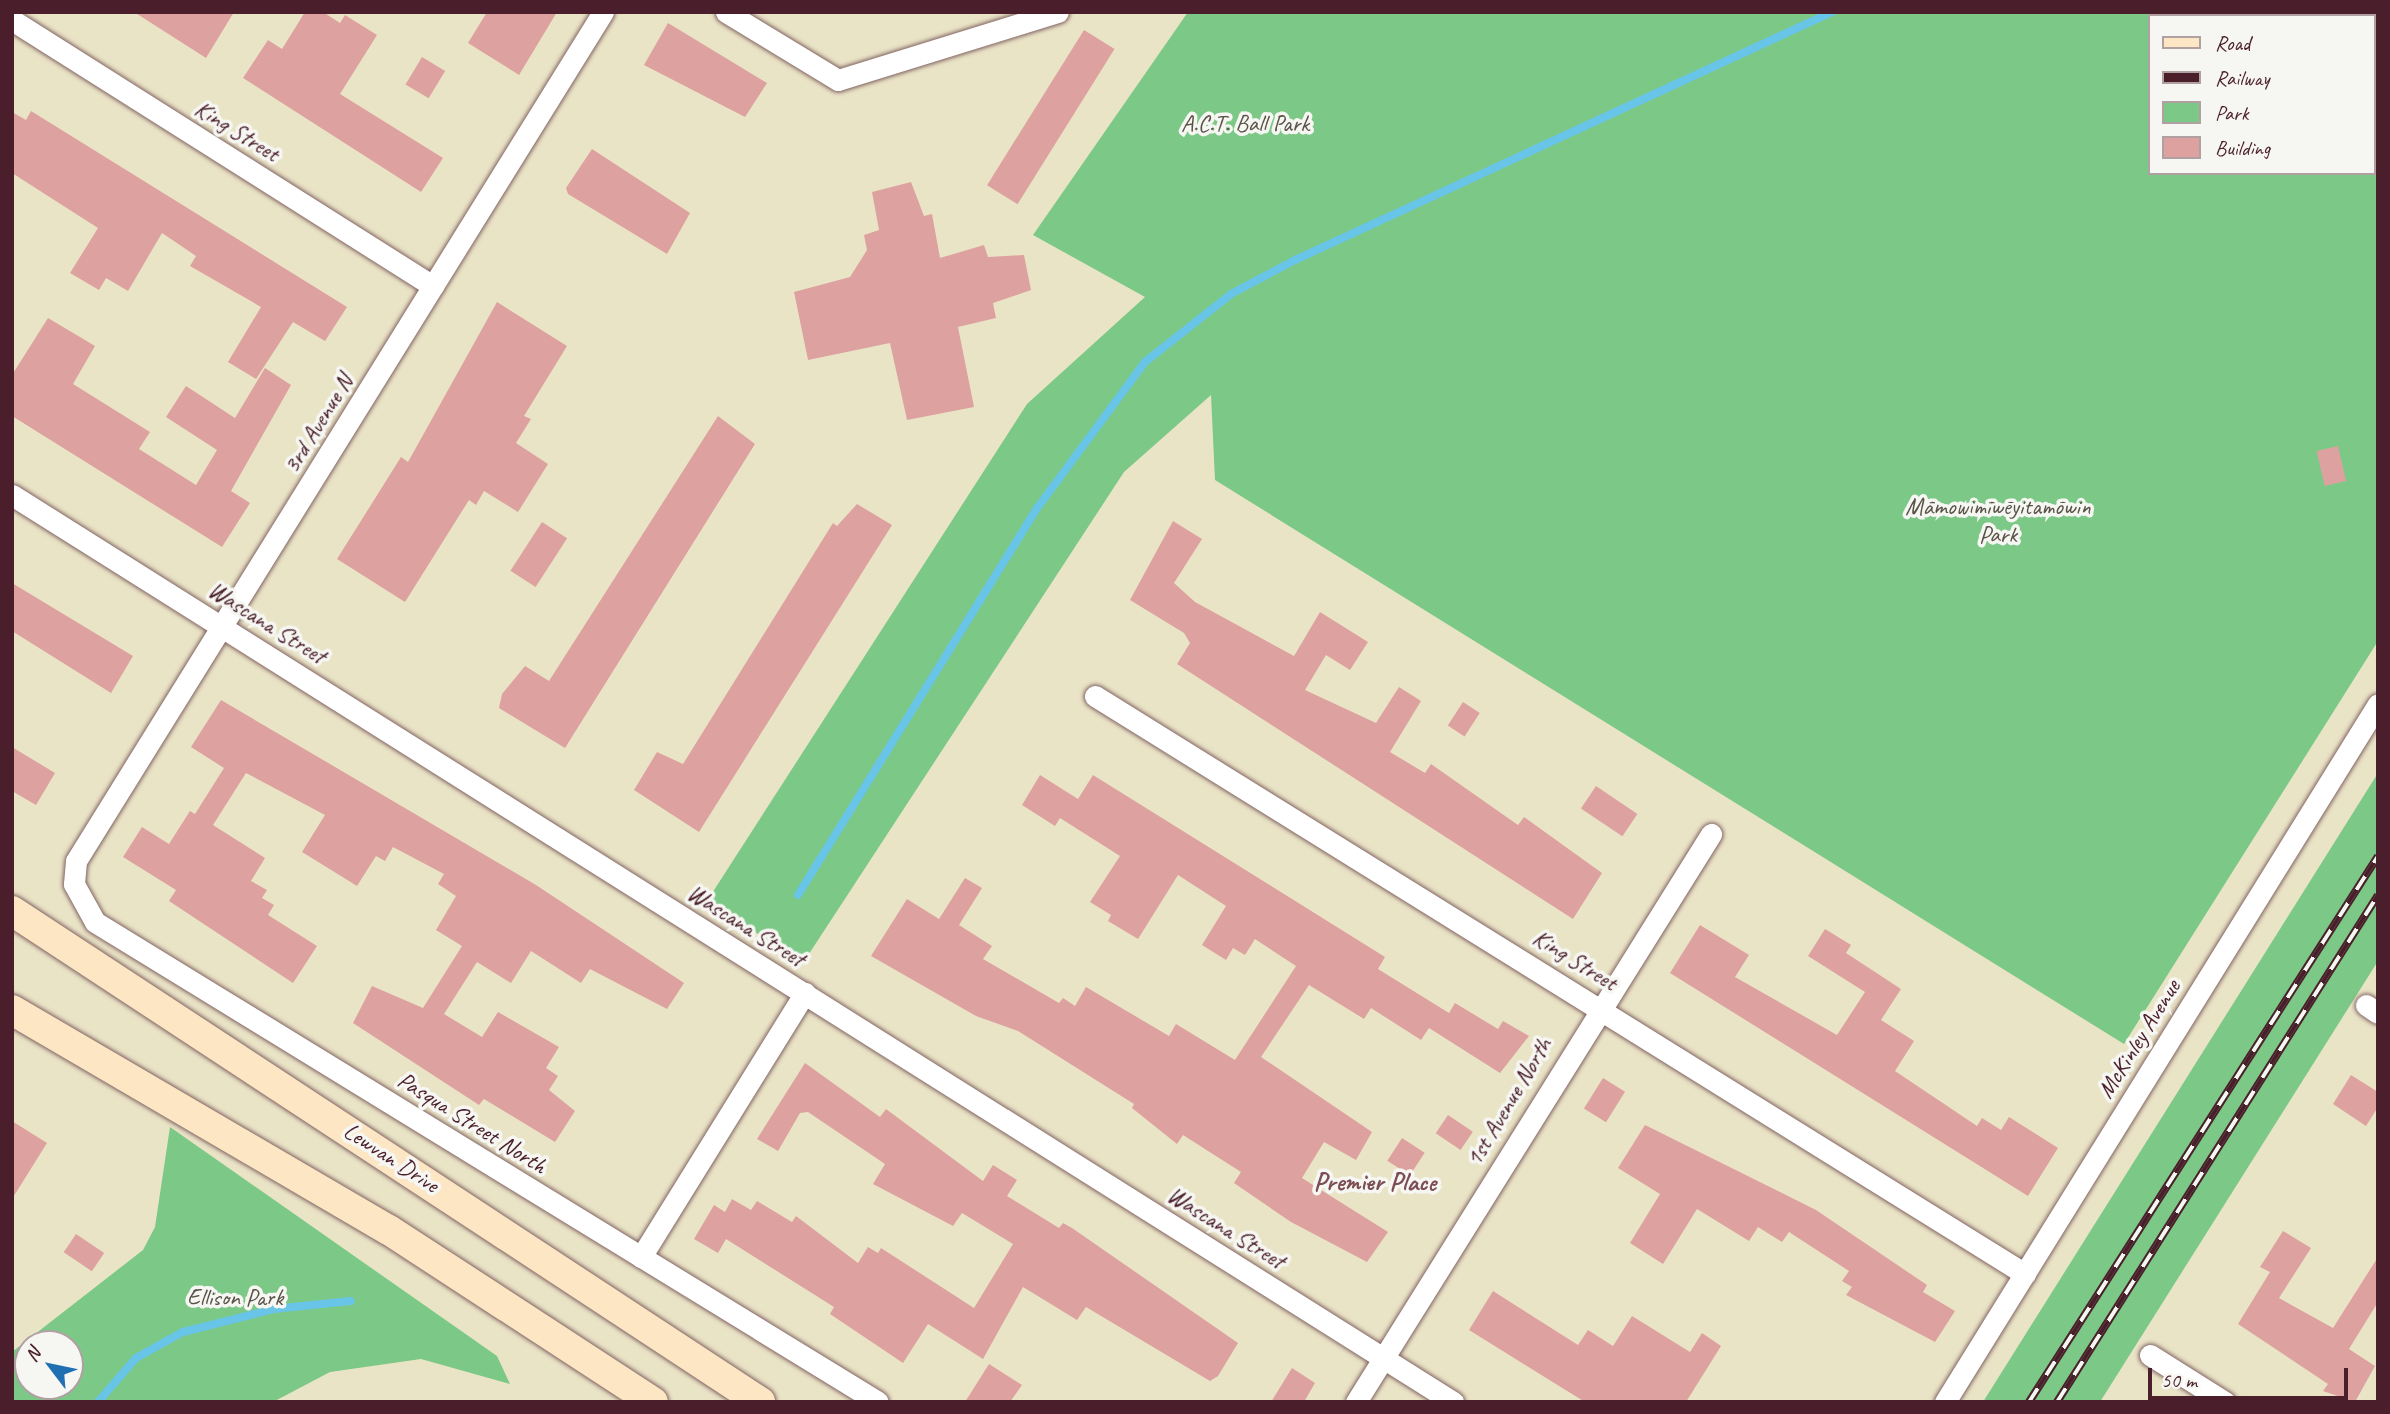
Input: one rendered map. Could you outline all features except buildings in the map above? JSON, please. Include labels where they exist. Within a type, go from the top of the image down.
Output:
[{"type":"main road","name":"Lewvan Drive","points":[[16,914],[760,1402]]},
{"type":"main road","points":[[12,1010],[389,1230],[653,1402]]},
{"type":"street","name":"3rd Avenue N","points":[[76,861],[603,12]]},
{"type":"street","points":[[726,12],[838,80],[1058,12]]},
{"type":"street","name":"King Street","points":[[12,20],[433,286]]},
{"type":"street","name":"Wascana Street","points":[[12,495],[1453,1402]]},
{"type":"street","name":"King Street","points":[[1096,696],[2025,1273]]},
{"type":"street","name":"McKinley Avenue","points":[[1945,1402],[2378,704]]},
{"type":"street","name":"1st Avenue North","points":[[1356,1402],[1599,1006],[1711,834]]},
{"type":"street","name":"Pasqua Street North","points":[[76,861],[74,884],[96,922],[878,1402]]},
{"type":"street","points":[[641,1257],[805,993]]},
{"type":"street","points":[[2150,1355],[2225,1402]]},
{"type":"green space","name":"Māmowimīwēyitamōwin Park","points":[[1188,12],[2378,12],[2378,641],[2124,1044],[1215,480],[1211,395],[1124,472],[803,963],[707,901],[1027,404],[1145,297],[1033,235]]},
{"type":"green space","points":[[2378,773],[2378,961],[2100,1402],[1983,1402]]},
{"type":"green space","name":"Ellison Park","points":[[170,1127],[497,1356],[510,1384],[421,1359],[330,1372],[273,1402],[12,1402],[14,1350],[14,1400],[84,1400],[84,1330],[40,1330],[143,1250],[155,1227]]},
{"type":"waterway","points":[[798,895],[1038,507],[1145,362],[1231,294],[1295,260],[1832,12]]},
{"type":"waterway","points":[[98,1402],[136,1358],[183,1332],[274,1309],[351,1301]]},
{"type":"railway","points":[[2029,1402],[2378,856]]},
{"type":"railway","points":[[2057,1402],[2378,895]]},
{"type":"district","name":"Premier Place","points":[[1375,1182]]},
{"type":"park label","name":"A.C.T. Ball Park","points":[[1245,124]]}]
